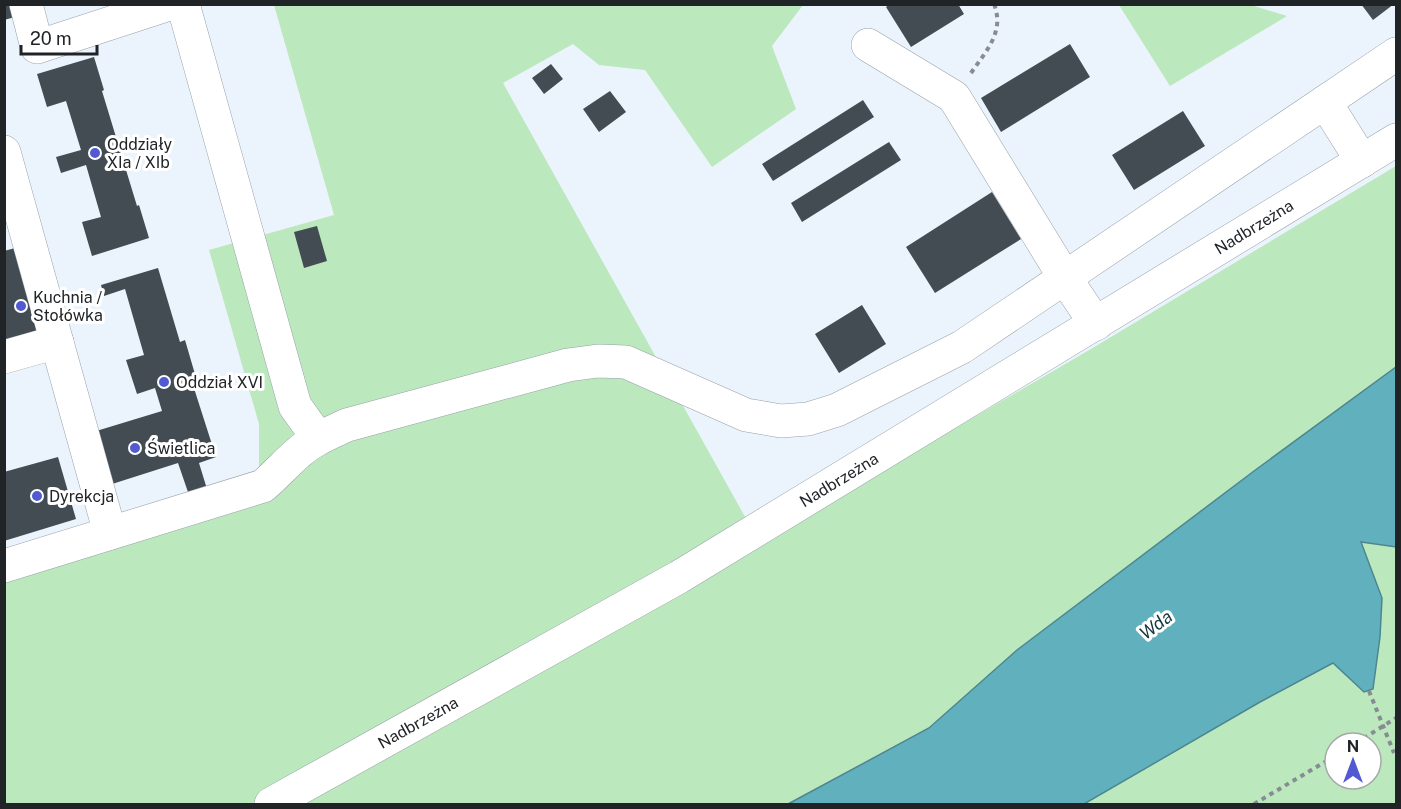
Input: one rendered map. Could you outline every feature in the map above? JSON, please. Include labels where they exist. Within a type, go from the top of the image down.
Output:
[{"type":"street","points":[[26,4],[37,47],[169,4]]},
{"type":"street","points":[[183,4],[295,406],[318,438]]},
{"type":"street","points":[[868,45],[954,97],[1065,278],[1096,324]]},
{"type":"street","points":[[4,566],[264,486],[283,470],[297,453],[318,438],[358,422],[568,365],[598,361],[626,362],[746,415],[781,421],[808,419],[837,410],[962,346],[1396,54]]},
{"type":"street","points":[[1325,102],[1362,161]]},
{"type":"street","name":"Nadbrzeżna","points":[[271,804],[679,577],[1396,140]]},
{"type":"street","points":[[4,152],[110,533]]},
{"type":"street","points":[[4,357],[57,342]]},
{"type":"path","points":[[954,97],[995,36],[999,16],[994,4]]},
{"type":"path","points":[[1369,692],[1394,753]]},
{"type":"path","points":[[1376,731],[1396,718]]},
{"type":"path","points":[[1254,804],[1323,763]]},
{"type":"green space","points":[[274,5],[803,5],[772,46],[796,109],[712,167],[645,70],[599,65],[573,44],[503,83],[744,515],[762,541],[1096,346],[1396,166],[1396,367],[1017,650],[929,728],[788,804],[5,804],[4,577],[259,496],[259,424],[209,250],[334,215]]},
{"type":"green space","points":[[1119,5],[1251,5],[1287,16],[1170,86]]},
{"type":"green space","points":[[1360,541],[1396,547],[1396,804],[987,804],[1382,598]]},
{"type":"water","name":"Wda","points":[[1396,367],[1396,547],[1361,542],[1382,598],[1380,637],[1373,689],[1364,692],[1333,663],[1260,702],[1084,804],[788,804],[929,728],[1017,650]]},
{"type":"building","points":[[4,4],[23,4],[26,14],[4,20]]},
{"type":"building","points":[[890,4],[958,4],[964,14],[911,47],[886,7]]},
{"type":"building","points":[[1361,4],[1394,4],[1373,20]]},
{"type":"building","points":[[1070,44],[1090,77],[1001,132],[981,98]]},
{"type":"building","name":"Oddziały XIa / XIb","points":[[94,57],[104,90],[102,91],[149,238],[92,256],[82,222],[101,217],[86,165],[61,173],[56,157],[81,150],[66,101],[47,107],[37,74]]},
{"type":"building","points":[[551,64],[563,79],[544,94],[532,78]]},
{"type":"building","points":[[610,91],[626,112],[599,132],[583,109]]},
{"type":"building","points":[[863,100],[874,117],[773,181],[762,164]]},
{"type":"building","points":[[1183,111],[1205,146],[1134,190],[1112,155]]},
{"type":"building","points":[[889,142],[901,160],[802,222],[791,203]]},
{"type":"building","points":[[992,192],[1021,239],[935,293],[906,247]]},
{"type":"building","points":[[317,226],[327,261],[304,268],[294,232]]},
{"type":"building","name":"Kuchnia / Stołówka","points":[[30,244],[43,332],[4,341],[4,251]]},
{"type":"building","name":"Oddział XVI","points":[[158,268],[180,342],[185,340],[197,381],[192,382],[216,457],[199,463],[207,489],[189,495],[178,463],[109,485],[93,432],[162,411],[155,388],[137,394],[126,360],[144,355],[125,289],[104,296],[101,285]]},
{"type":"building","points":[[862,305],[886,344],[839,373],[815,334]]},
{"type":"building","name":"Dyrekcja","points":[[58,457],[76,519],[4,541],[4,472]]},
{"type":"place","name":"Oddziały XIa / XIb","points":[[95,153]]},
{"type":"place","name":"Kuchnia / Stołówka","points":[[21,306]]},
{"type":"place","name":"Oddział XVI","points":[[164,382]]},
{"type":"place","name":"Świetlica","points":[[135,448]]},
{"type":"place","name":"Dyrekcja","points":[[37,496]]}]
